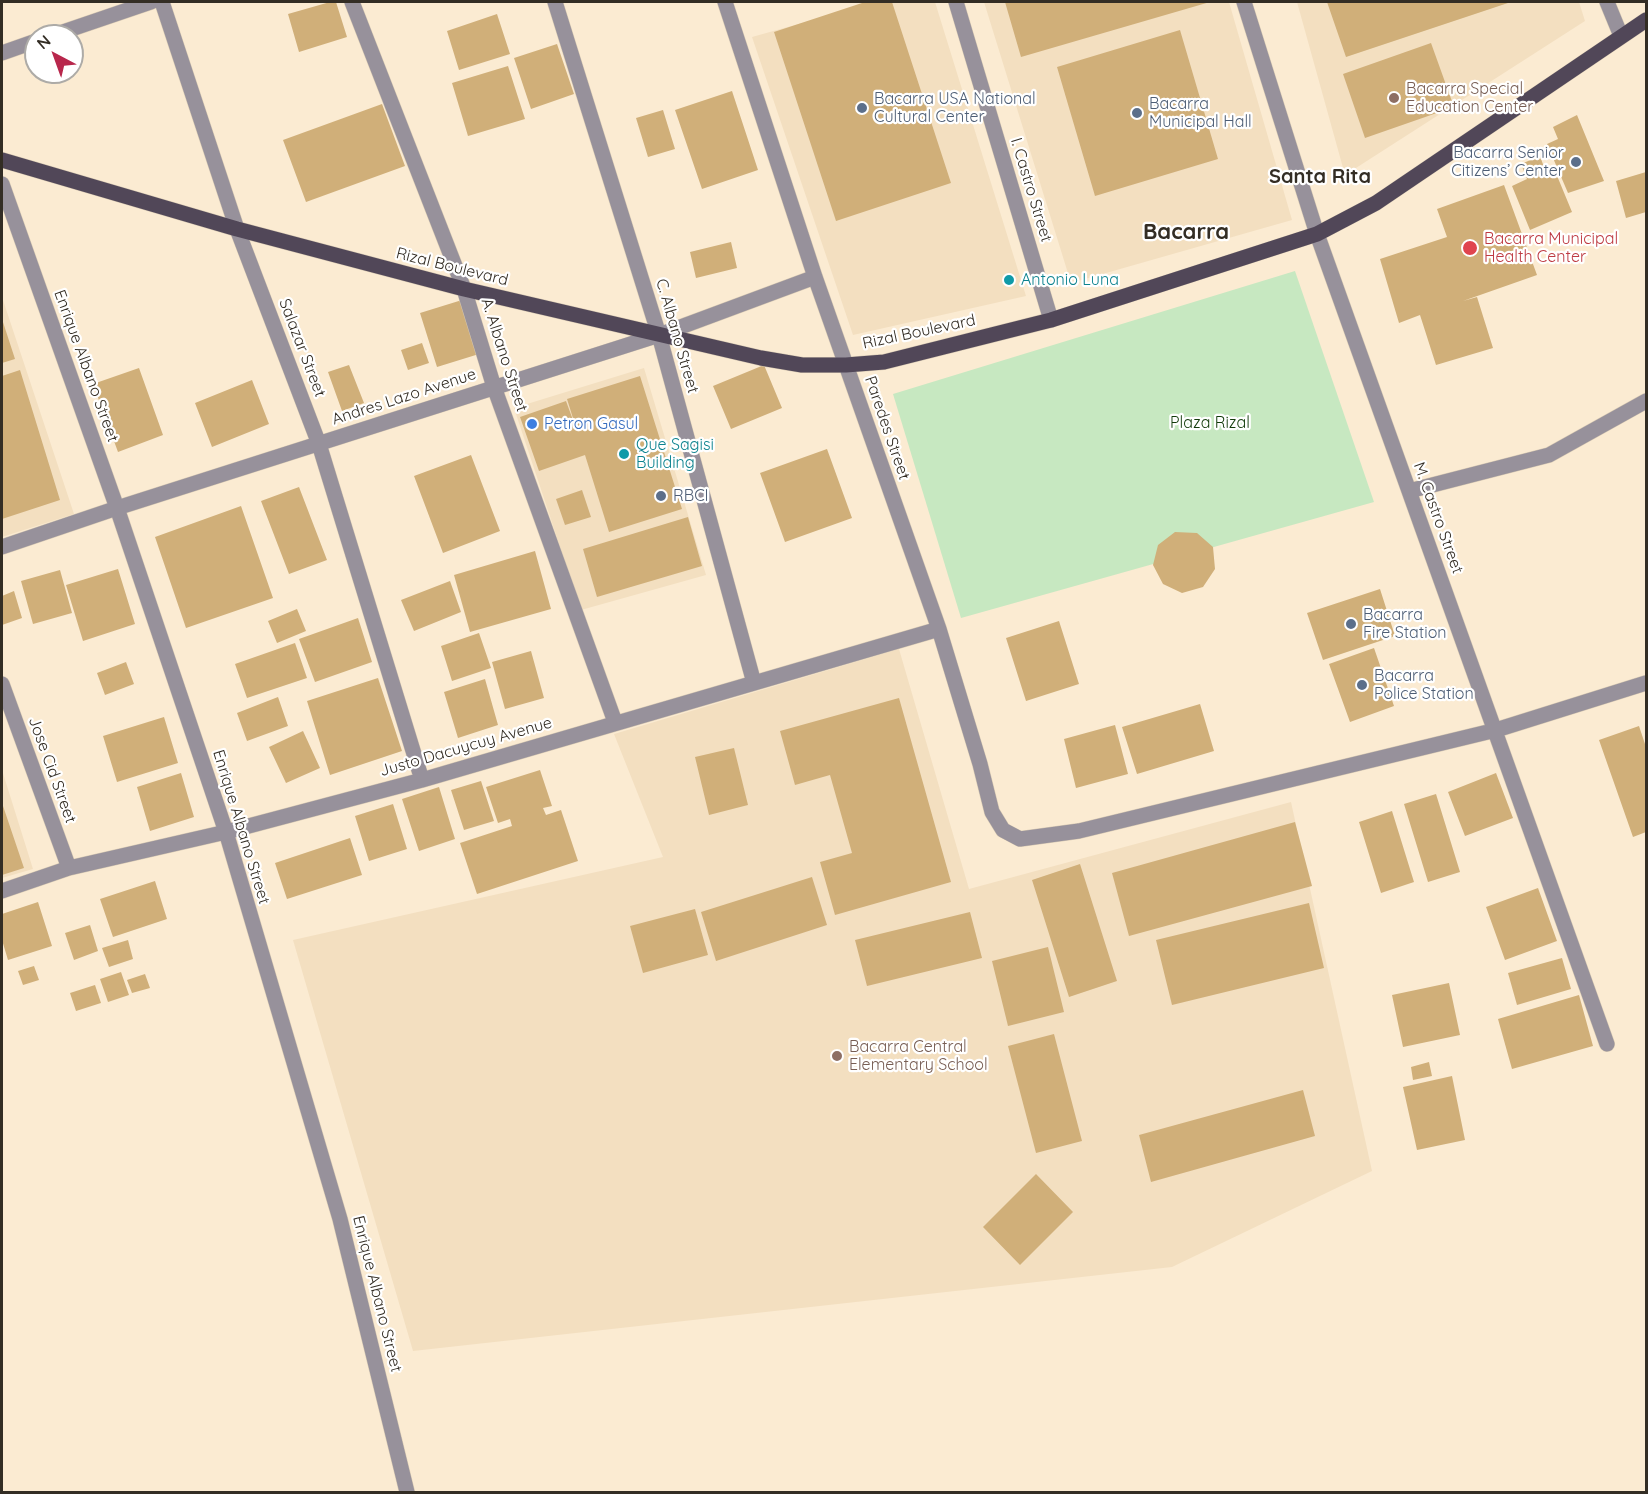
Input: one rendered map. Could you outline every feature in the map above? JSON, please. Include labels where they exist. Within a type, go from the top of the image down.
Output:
[{"type":"main road","name":"Rizal Boulevard","points":[[2,160],[237,229],[464,290],[659,335],[802,365],[884,362],[1051,320],[1317,234],[1376,203],[1647,20]]},
{"type":"street","points":[[84,25],[151,2]]},
{"type":"street","name":"Salazar Street","points":[[162,2],[237,229],[319,444],[422,780]]},
{"type":"street","name":"A. Albano Street","points":[[352,2],[464,290],[494,387],[615,722]]},
{"type":"street","name":"C. Albano Street","points":[[555,2],[659,335],[754,683]]},
{"type":"street","name":"Paredes Street","points":[[725,2],[815,278],[939,629],[980,764],[992,812],[1003,830],[1020,839],[1079,831],[1496,730],[1647,682]]},
{"type":"street","name":"I. Castro Street","points":[[956,2],[1051,320]]},
{"type":"street","name":"M. Castro Street","points":[[1244,2],[1317,234],[1496,730],[1606,1044]]},
{"type":"street","points":[[1607,2],[1621,36]]},
{"type":"street","points":[[2,53],[24,45]]},
{"type":"street","name":"Enrique Albano Street","points":[[2,184],[117,508],[226,832],[340,1219],[407,1492]]},
{"type":"street","name":"Andres Lazo Avenue","points":[[2,547],[117,508],[659,335],[815,278]]},
{"type":"street","points":[[1409,490],[1549,455],[1647,401]]},
{"type":"street","name":"Justo Dacuycuy Avenue","points":[[2,891],[69,868],[226,832],[422,780],[939,629]]},
{"type":"street","name":"Jose Cid Street","points":[[2,684],[69,868]]},
{"type":"shaded area","points":[[877,2],[935,2],[1026,296],[853,335],[752,37]]},
{"type":"shaded area","points":[[984,2],[1229,2],[1292,220],[1071,283]]},
{"type":"shaded area","name":"Bacarra Special Education Center","points":[[1297,2],[1579,2],[1585,21],[1345,175]]},
{"type":"shaded area","points":[[2,297],[74,514],[2,537]]},
{"type":"shaded area","points":[[644,368],[706,575],[581,610],[514,408]]},
{"type":"shaded area","name":"Bacarra Central Elementary School","points":[[899,649],[969,889],[1291,802],[1372,1171],[1172,1267],[413,1351],[293,940],[663,857],[614,734]]},
{"type":"shaded area","points":[[2,770],[33,869],[2,878]]},
{"type":"green space","name":"Plaza Rizal","points":[[1295,271],[1374,502],[961,618],[893,394]]},
{"type":"building","points":[[336,2],[347,37],[299,52],[288,14]]},
{"type":"building","name":"Bacarra USA National Cultural Center","points":[[865,2],[892,2],[951,183],[836,221],[774,32]]},
{"type":"building","points":[[1005,2],[1210,2],[1021,57]]},
{"type":"building","points":[[1327,2],[1511,2],[1346,57]]},
{"type":"building","points":[[497,14],[510,54],[459,70],[447,31]]},
{"type":"building","name":"Bacarra Municipal Hall","points":[[1180,30],[1218,159],[1095,196],[1057,67]]},
{"type":"building","points":[[1431,43],[1454,107],[1365,138],[1343,74]]},
{"type":"building","points":[[557,44],[574,94],[531,109],[514,58]]},
{"type":"building","points":[[508,66],[525,119],[468,136],[452,83]]},
{"type":"building","points":[[732,91],[758,170],[702,189],[675,110]]},
{"type":"building","points":[[382,104],[405,166],[306,202],[283,140]]},
{"type":"building","points":[[663,110],[675,149],[648,157],[636,118]]},
{"type":"building","name":"Bacarra Senior Citizens’ Center","points":[[1577,115],[1604,181],[1568,193],[1547,144],[1558,139],[1553,127]]},
{"type":"building","points":[[1540,156],[1545,170],[1553,166],[1572,212],[1530,230],[1512,186],[1527,179],[1521,164]]},
{"type":"building","points":[[1646,172],[1646,212],[1626,218],[1616,181]]},
{"type":"building","name":"Bacarra Municipal Health Center","points":[[1504,185],[1537,275],[1463,301],[1477,297],[1493,348],[1436,365],[1420,315],[1399,323],[1380,259],[1447,237],[1437,209]]},
{"type":"building","points":[[731,242],[737,268],[696,278],[690,252]]},
{"type":"building","points":[[462,300],[479,354],[437,367],[420,313]]},
{"type":"building","points":[[2,319],[15,359],[2,363]]},
{"type":"building","points":[[422,343],[429,363],[408,370],[401,350]]},
{"type":"building","points":[[349,365],[364,403],[342,411],[328,372]]},
{"type":"building","points":[[764,365],[782,408],[731,429],[713,386]]},
{"type":"building","points":[[139,368],[163,435],[118,452],[93,384]]},
{"type":"building","points":[[20,370],[60,500],[2,519],[2,376]]},
{"type":"building","name":"Que Sagisi Building","points":[[640,376],[682,509],[609,532],[585,455],[539,471],[520,417],[566,401],[577,431],[567,399]]},
{"type":"building","points":[[252,380],[269,424],[212,447],[195,403]]},
{"type":"building","points":[[827,449],[852,518],[785,542],[760,473]]},
{"type":"building","points":[[471,455],[500,531],[443,553],[414,476]]},
{"type":"building","points":[[299,487],[327,560],[289,574],[261,501]]},
{"type":"building","points":[[582,490],[591,517],[565,525],[556,499]]},
{"type":"building","points":[[241,506],[273,598],[186,628],[155,537]]},
{"type":"building","points":[[688,517],[702,566],[597,597],[583,549]]},
{"type":"building","points":[[1175,532],[1197,533],[1213,547],[1215,569],[1203,587],[1182,593],[1163,584],[1153,565],[1158,545]]},
{"type":"building","points":[[535,551],[551,609],[470,632],[454,575]]},
{"type":"building","points":[[118,569],[135,624],[83,641],[66,585]]},
{"type":"building","points":[[60,570],[72,613],[33,624],[21,581]]},
{"type":"building","points":[[450,581],[461,612],[414,631],[401,600]]},
{"type":"building","name":"Bacarra Fire Station","points":[[1380,589],[1395,636],[1323,660],[1307,613]]},
{"type":"building","points":[[14,591],[22,618],[2,625],[2,596]]},
{"type":"building","points":[[297,609],[306,631],[277,643],[268,621]]},
{"type":"building","points":[[358,618],[372,662],[315,682],[299,639]]},
{"type":"building","points":[[1059,621],[1079,684],[1026,701],[1006,638]]},
{"type":"building","points":[[479,633],[491,668],[452,681],[441,646]]},
{"type":"building","points":[[295,643],[307,678],[247,698],[235,664]]},
{"type":"building","name":"Bacarra Police Station","points":[[1374,648],[1394,706],[1350,722],[1329,664]]},
{"type":"building","points":[[531,651],[544,698],[505,709],[492,662]]},
{"type":"building","points":[[126,662],[134,684],[105,695],[97,673]]},
{"type":"building","points":[[378,678],[402,751],[330,775],[307,701]]},
{"type":"building","points":[[485,679],[498,725],[458,738],[444,692]]},
{"type":"building","points":[[278,697],[288,726],[247,741],[237,713]]},
{"type":"building","points":[[899,698],[951,882],[835,915],[820,862],[852,853],[830,775],[795,785],[780,731]]},
{"type":"building","points":[[1200,704],[1214,751],[1137,774],[1122,727]]},
{"type":"building","points":[[164,717],[178,763],[117,782],[103,736]]},
{"type":"building","points":[[1115,725],[1128,774],[1076,788],[1064,739]]},
{"type":"building","points":[[1639,726],[1646,747],[1646,832],[1633,837],[1599,740]]},
{"type":"building","points":[[303,731],[320,768],[286,783],[269,747]]},
{"type":"building","points":[[734,748],[748,805],[709,815],[695,757]]},
{"type":"building","points":[[540,770],[552,806],[543,808],[546,815],[561,810],[578,861],[477,894],[460,843],[512,826],[510,819],[498,823],[486,787]]},
{"type":"building","points":[[181,773],[194,817],[150,831],[137,787]]},
{"type":"building","points":[[1496,773],[1513,818],[1465,836],[1448,792]]},
{"type":"building","points":[[481,781],[494,821],[464,830],[451,790]]},
{"type":"building","points":[[439,787],[455,839],[419,851],[402,799]]},
{"type":"building","points":[[1436,794],[1460,872],[1428,882],[1404,804]]},
{"type":"building","points":[[2,803],[24,868],[2,875]]},
{"type":"building","points":[[393,804],[407,849],[369,861],[355,816]]},
{"type":"building","points":[[1392,811],[1414,882],[1381,893],[1359,822]]},
{"type":"building","points":[[1295,822],[1312,886],[1129,936],[1112,873]]},
{"type":"building","points":[[350,838],[362,875],[287,899],[275,863]]},
{"type":"building","points":[[1080,864],[1117,981],[1069,997],[1032,880]]},
{"type":"building","points":[[812,877],[827,925],[716,961],[701,912]]},
{"type":"building","points":[[155,881],[167,919],[113,937],[100,899]]},
{"type":"building","points":[[1538,888],[1557,941],[1505,960],[1486,907]]},
{"type":"building","points":[[38,902],[52,946],[8,960],[2,940],[2,914]]},
{"type":"building","points":[[1309,903],[1324,968],[1172,1005],[1156,940]]},
{"type":"building","points":[[695,909],[708,955],[643,973],[630,926]]},
{"type":"building","points":[[970,912],[982,958],[867,986],[855,940]]},
{"type":"building","points":[[90,925],[98,951],[74,960],[65,933]]},
{"type":"building","points":[[128,940],[133,959],[109,967],[102,948]]},
{"type":"building","points":[[1048,947],[1064,1012],[1008,1026],[992,961]]},
{"type":"building","points":[[1562,958],[1571,989],[1517,1005],[1508,973]]},
{"type":"building","points":[[34,966],[39,980],[23,985],[18,971]]},
{"type":"building","points":[[121,972],[129,995],[108,1002],[100,979]]},
{"type":"building","points":[[145,974],[150,988],[132,993],[127,980]]},
{"type":"building","points":[[1449,983],[1460,1035],[1403,1047],[1392,995]]},
{"type":"building","points":[[95,985],[101,1003],[76,1011],[70,993]]},
{"type":"building","points":[[1579,995],[1593,1046],[1512,1069],[1498,1019]]},
{"type":"building","points":[[1054,1034],[1082,1141],[1036,1153],[1008,1046]]},
{"type":"building","points":[[1429,1062],[1432,1076],[1413,1080],[1411,1067]]},
{"type":"building","points":[[1452,1076],[1465,1140],[1417,1150],[1403,1087]]},
{"type":"building","points":[[1303,1090],[1315,1136],[1151,1182],[1139,1135]]},
{"type":"building","points":[[1036,1174],[1073,1212],[1020,1265],[983,1227]]},
{"type":"place","name":"Bacarra Special Education Center","points":[[1394,98]]},
{"type":"place","name":"Bacarra USA National Cultural Center","points":[[862,108]]},
{"type":"place","name":"Bacarra Municipal Hall","points":[[1137,113]]},
{"type":"place","name":"Bacarra Senior Citizens’ Center","points":[[1576,162]]},
{"type":"place","name":"Bacarra Municipal Health Center","points":[[1470,248]]},
{"type":"place","name":"Antonio Luna","points":[[1009,280]]},
{"type":"place","name":"Petron Gasul","points":[[532,424]]},
{"type":"place","name":"Que Sagisi Building","points":[[624,454]]},
{"type":"place","name":"RBCI","points":[[661,496]]},
{"type":"place","name":"Bacarra Fire Station","points":[[1351,624]]},
{"type":"place","name":"Bacarra Police Station","points":[[1362,685]]},
{"type":"place","name":"Bacarra Central Elementary School","points":[[837,1056]]},
{"type":"district","name":"Santa Rita","points":[[1320,177]]},
{"type":"district","name":"Bacarra","points":[[1186,232]]}]
